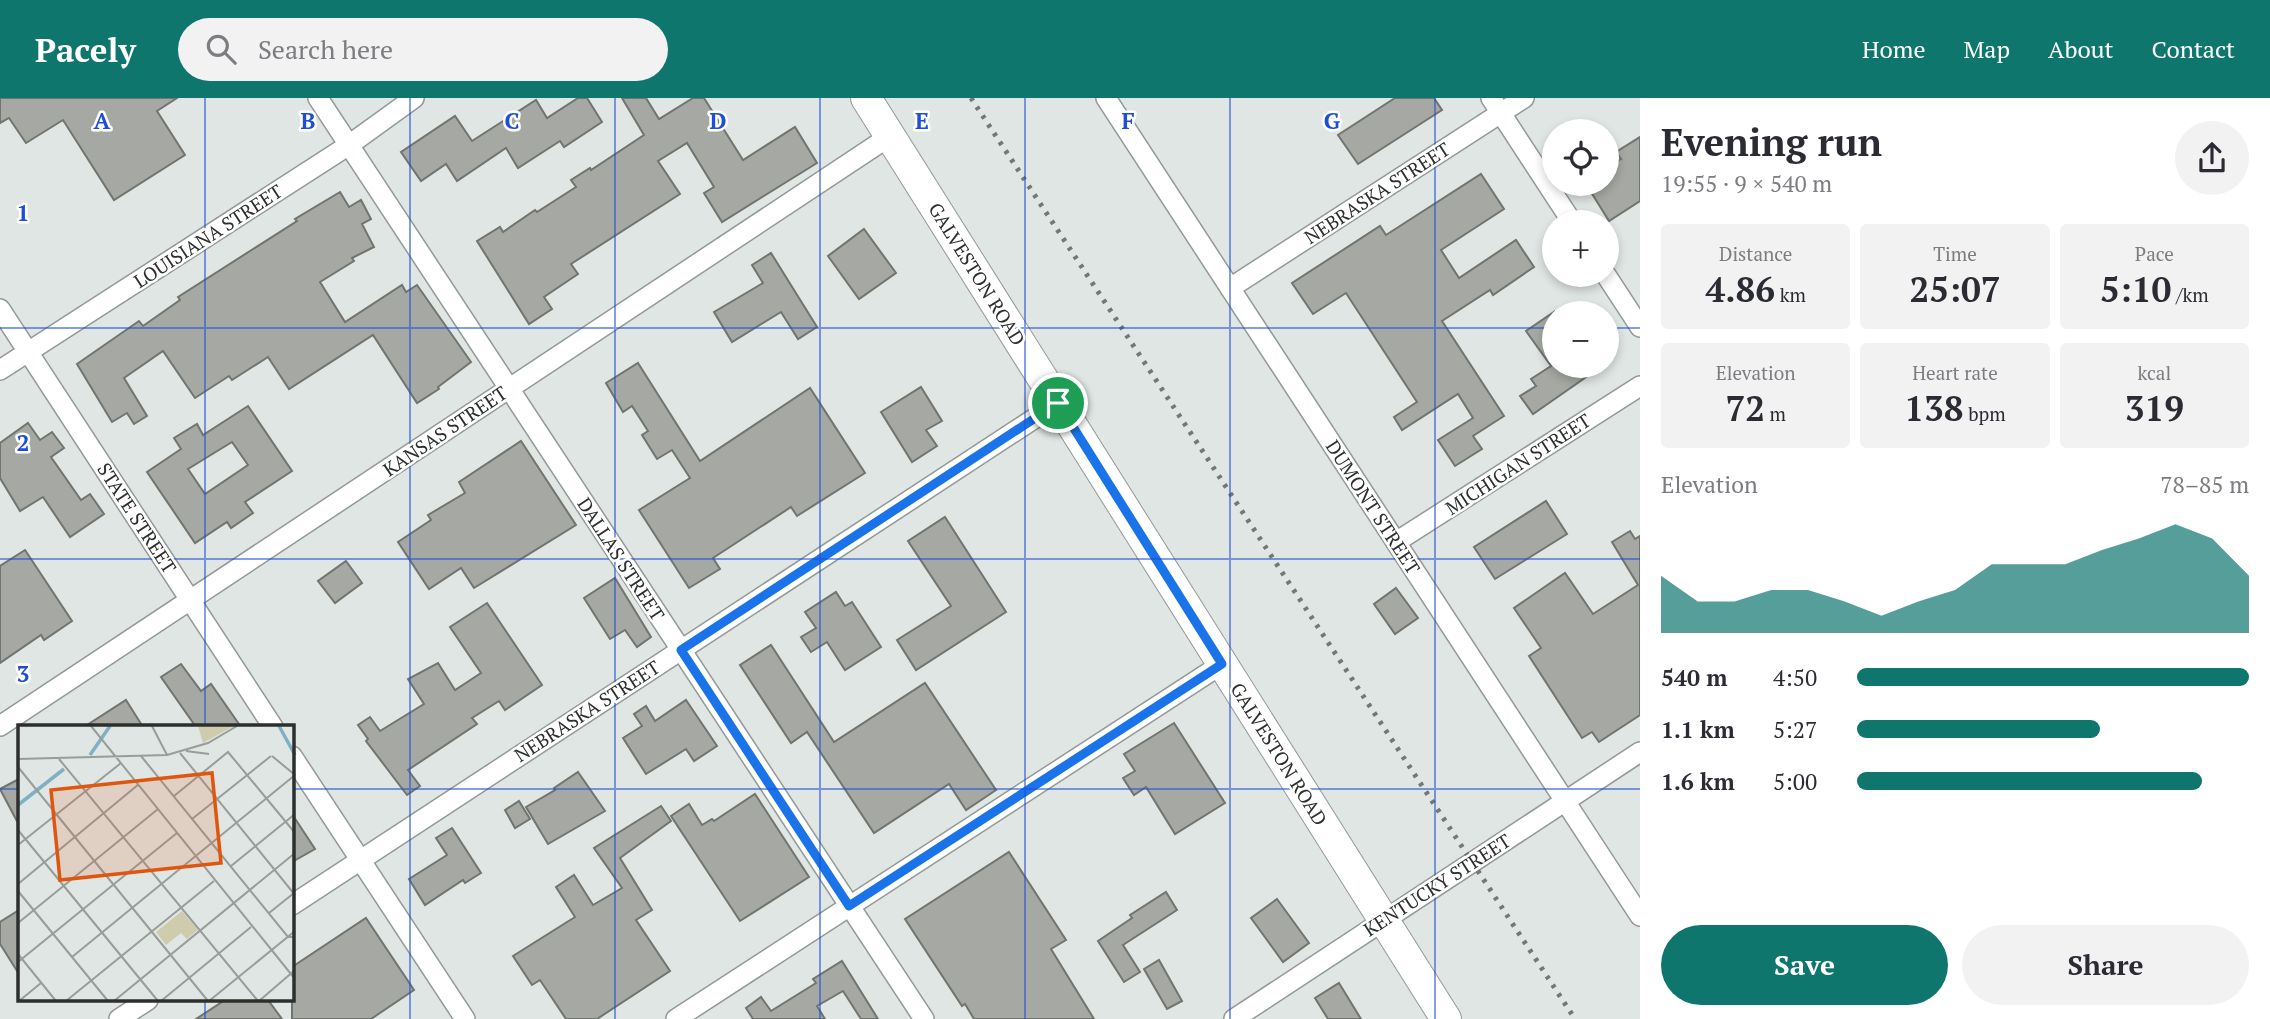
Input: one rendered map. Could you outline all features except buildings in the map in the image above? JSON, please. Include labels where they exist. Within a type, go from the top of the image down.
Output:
[{"type":"main road","name":"GALVESTON ROAD","points":[[866,98],[1446,1019]]},
{"type":"street","name":"DALLAS STREET","points":[[318,98],[924,1019]]},
{"type":"street","name":"LOUISIANA STREET","points":[[0,370],[349,145],[414,98]]},
{"type":"street","name":"DUMONT STREET","points":[[1106,98],[1640,916]]},
{"type":"street","name":"NEBRASKA STREET","points":[[1230,288],[1496,106],[1524,98]]},
{"type":"street","points":[[1496,106],[1564,210]]},
{"type":"street","name":"KANSAS STREET","points":[[0,726],[890,136]]},
{"type":"street","points":[[1614,287],[1640,327]]},
{"type":"street","name":"STATE STREET","points":[[0,309],[272,725]]},
{"type":"street","name":"MICHIGAN STREET","points":[[1396,542],[1640,386]]},
{"type":"street","name":"NEBRASKA STREET","points":[[294,904],[1058,403]]},
{"type":"street","points":[[676,1019],[1222,664]]},
{"type":"street","name":"KENTUCKY STREET","points":[[1234,1019],[1640,752]]},
{"type":"street","points":[[294,758],[465,1019]]},
{"type":"street","points":[[119,1019],[145,1002]]},
{"type":"railway","points":[[971,98],[1575,1019]]},
{"type":"route","points":[[1058,403],[1222,664],[849,906],[681,650],[1058,403]]}]
